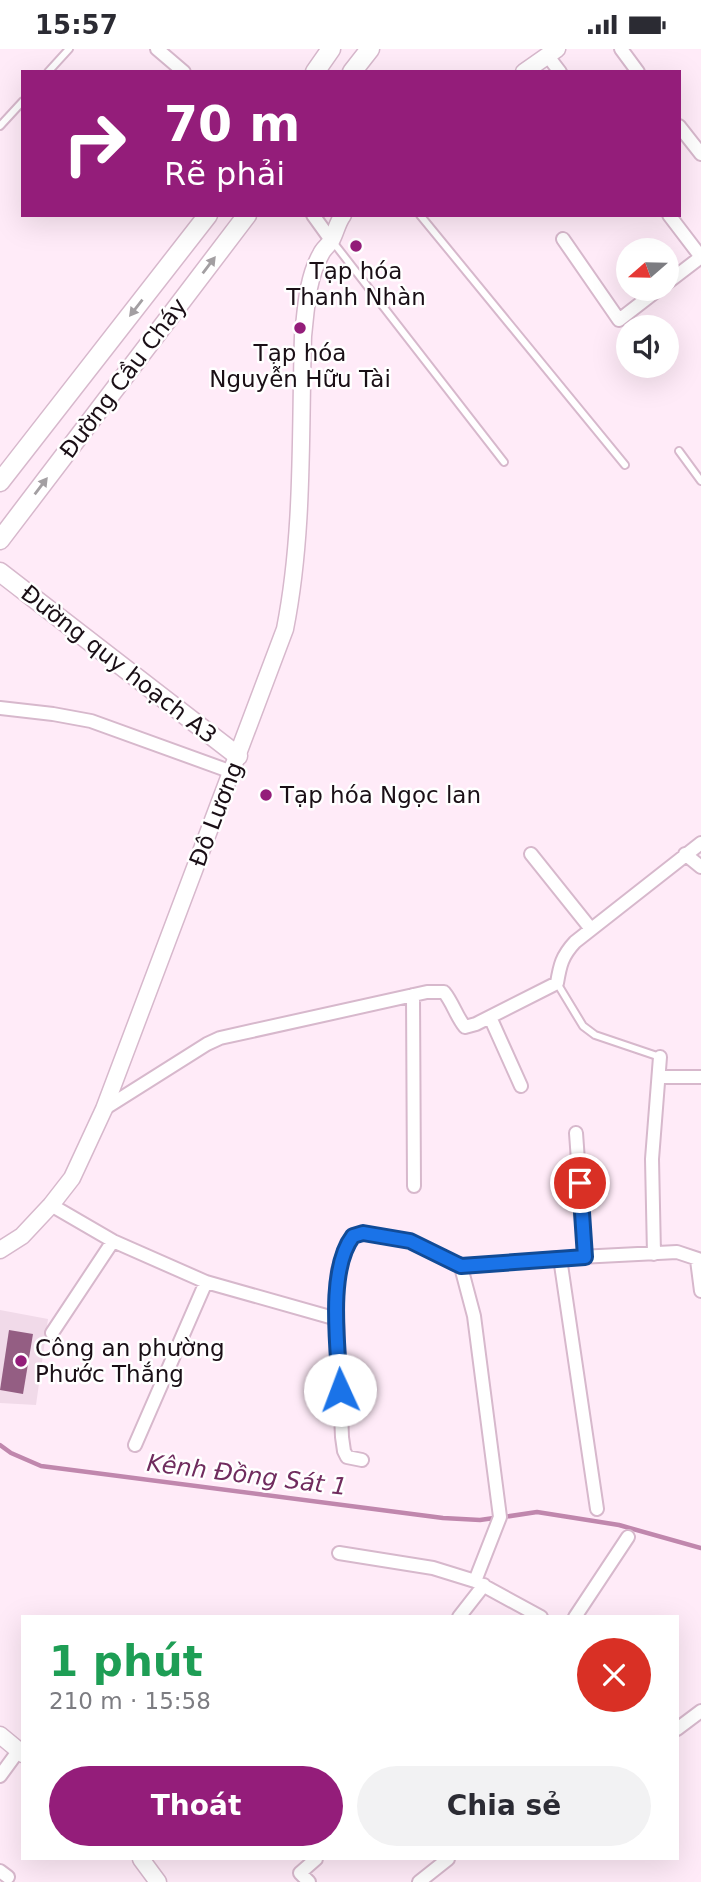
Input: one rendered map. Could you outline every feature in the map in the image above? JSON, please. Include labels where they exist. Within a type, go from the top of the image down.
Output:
[{"type":"main road","points":[[316,70],[331,49]]},
{"type":"main road","points":[[354,70],[370,49]]},
{"type":"main road","name":"Đường Cầu Cháy","points":[[0,482],[206,217]]},
{"type":"main road","name":"Đường Cầu Cháy","points":[[0,540],[245,217]]},
{"type":"main road","name":"Đường quy hoạch A3","points":[[0,572],[235,764]]},
{"type":"street","points":[[157,49],[182,70]]},
{"type":"street","points":[[621,49],[637,70]]},
{"type":"street","points":[[527,70],[552,52],[559,70]]},
{"type":"street","points":[[681,129],[701,154]]},
{"type":"street","points":[[314,217],[331,240]]},
{"type":"street","name":"Đô Lương","points":[[0,1250],[22,1236],[72,1178],[104,1109],[285,629],[292,595],[298,529],[303,337],[310,285],[321,254],[331,240],[341,217]]},
{"type":"street","points":[[671,217],[701,257],[679,274]]},
{"type":"street","points":[[563,239],[619,320],[644,301]]},
{"type":"street","points":[[0,708],[91,721],[235,764]]},
{"type":"street","points":[[104,1109],[220,1038],[427,992],[444,992],[465,1027],[490,1017],[557,983],[565,952],[701,843]]},
{"type":"street","points":[[531,854],[591,929]]},
{"type":"street","points":[[685,854],[701,867]]},
{"type":"street","points":[[413,995],[414,1186]]},
{"type":"street","points":[[490,1017],[521,1086]]},
{"type":"street","points":[[654,1254],[652,1159],[660,1057]]},
{"type":"street","points":[[659,1077],[701,1077]]},
{"type":"street","points":[[576,1133],[585,1257]]},
{"type":"street","points":[[51,1205],[113,1241],[206,1282],[337,1319]]},
{"type":"street","points":[[362,1460],[347,1457],[344,1451],[336,1295],[338,1270],[353,1236],[363,1233],[410,1241],[461,1266],[677,1252],[699,1260],[701,1291]]},
{"type":"street","points":[[52,1333],[113,1241]]},
{"type":"street","points":[[560,1258],[597,1509]]},
{"type":"street","points":[[461,1266],[474,1316],[500,1517],[479,1583],[461,1615]]},
{"type":"street","points":[[135,1445],[206,1282]]},
{"type":"street","points":[[576,1615],[628,1537]]},
{"type":"street","points":[[339,1553],[433,1568],[479,1583],[537,1615]]},
{"type":"street","points":[[679,1728],[701,1711]]},
{"type":"street","points":[[0,1735],[21,1752],[0,1776]]},
{"type":"street","points":[[300,1879],[315,1860]]},
{"type":"street","points":[[419,1882],[447,1860]]},
{"type":"lane","points":[[50,70],[69,49]]},
{"type":"lane","points":[[0,126],[21,103]]},
{"type":"lane","points":[[422,217],[625,465]]},
{"type":"lane","points":[[331,240],[504,461]]},
{"type":"lane","points":[[678,451],[701,481]]},
{"type":"lane","points":[[557,983],[583,1026],[596,1035],[660,1057]]},
{"type":"shaded area","name":"Công an phường Phước Thắng","points":[[0,1310],[48,1319],[36,1405],[0,1403]]},
{"type":"building","points":[[9,1330],[33,1334],[23,1394],[0,1390]]},
{"type":"waterway","name":"Kênh Đồng Sát 1","points":[[0,1445],[11,1453],[41,1466],[443,1518],[494,1518]]},
{"type":"waterway","name":"Kênh Đồng Sát 1","points":[[504,1517],[537,1512],[619,1525],[701,1548]]},
{"type":"place","name":"Tạp hóa Thanh Nhàn","points":[[356,246]]},
{"type":"place","name":"Tạp hóa Nguyễn Hữu Tài","points":[[300,328]]},
{"type":"place","name":"Tạp hóa Ngọc lan","points":[[266,795]]},
{"type":"place","name":"Công an phường Phước Thắng","points":[[21,1361]]},
{"type":"route","points":[[340,1390],[336,1295],[338,1270],[348,1242],[353,1236],[363,1233],[410,1241],[461,1266],[585,1257],[580,1183]]}]
